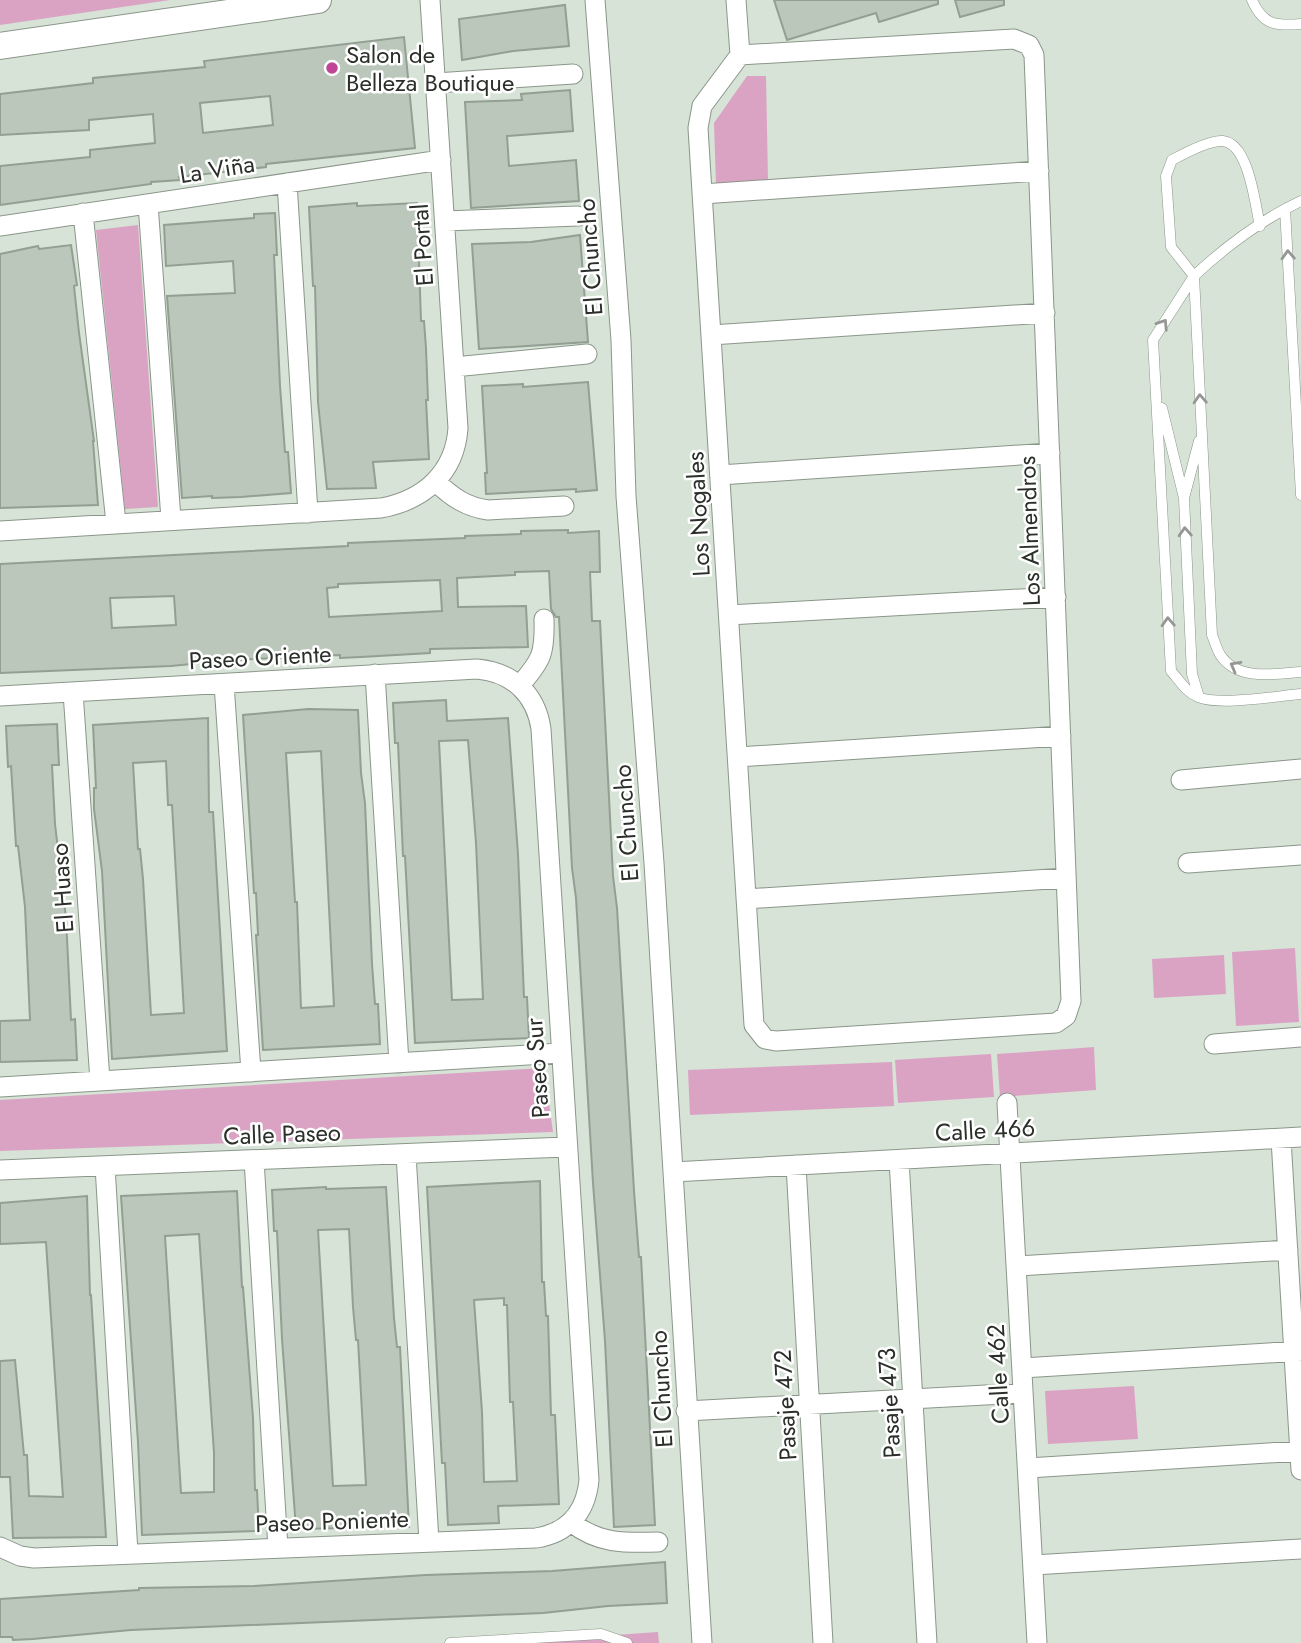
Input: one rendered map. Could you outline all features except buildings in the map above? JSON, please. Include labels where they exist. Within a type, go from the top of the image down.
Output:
[{"type":"main road","points":[[0,47],[318,0]]},
{"type":"street","name":"El Portal","points":[[0,531],[308,513],[397,505],[412,499],[436,482],[448,466],[456,447],[458,428],[430,0]]},
{"type":"street","name":"El Chuncho","points":[[596,0],[621,340],[626,496],[654,863],[702,1643]]},
{"type":"street","points":[[736,0],[740,55]]},
{"type":"street","name":"Los Almendros","points":[[740,55],[1014,40],[1029,45],[1035,61],[1071,1006],[1062,1021],[1050,1024],[776,1041],[761,1036]]},
{"type":"street","name":"Los Nogales","points":[[740,55],[706,100],[699,113],[698,128],[754,1020],[761,1036]]},
{"type":"street","points":[[436,83],[573,74]]},
{"type":"street","name":"La Viña","points":[[0,226],[441,160]]},
{"type":"street","points":[[702,194],[1039,171]]},
{"type":"street","points":[[287,183],[308,513]]},
{"type":"street","points":[[148,204],[171,519]]},
{"type":"street","points":[[83,214],[116,523]]},
{"type":"street","points":[[445,221],[579,216]]},
{"type":"street","points":[[711,335],[1045,313]]},
{"type":"street","points":[[454,367],[587,354]]},
{"type":"street","points":[[720,475],[1050,453]]},
{"type":"street","points":[[436,482],[459,501],[477,509],[564,506]]},
{"type":"street","points":[[729,615],[1056,597]]},
{"type":"street","points":[[520,685],[537,666],[543,654],[544,619]]},
{"type":"street","name":"Paseo Oriente","points":[[0,696],[477,669],[500,673],[520,685]]},
{"type":"street","points":[[375,674],[399,1063]]},
{"type":"street","points":[[224,684],[251,1072]]},
{"type":"street","name":"Paseo Sur","points":[[520,685],[535,705],[541,729],[589,1480],[584,1503],[572,1522]]},
{"type":"street","name":"El Huaso","points":[[73,692],[100,1081]]},
{"type":"street","points":[[738,757],[1061,736]]},
{"type":"street","points":[[1181,780],[1301,769]]},
{"type":"street","points":[[1188,863],[1301,855]]},
{"type":"street","points":[[746,900],[1066,878]]},
{"type":"street","points":[[1214,1045],[1301,1037]]},
{"type":"street","points":[[0,1087],[560,1053]]},
{"type":"street","name":"Calle 462","points":[[1007,1103],[1037,1643]]},
{"type":"street","points":[[1028,1468],[1300,1461],[1297,1351],[1288,1250],[1291,1138]]},
{"type":"street","name":"Calle 466","points":[[673,1172],[1291,1138]]},
{"type":"street","name":"Calle Paseo","points":[[0,1170],[566,1147]]},
{"type":"street","points":[[406,1154],[429,1542]]},
{"type":"street","points":[[254,1160],[278,1548]]},
{"type":"street","name":"Pasaje 473","points":[[899,1160],[927,1643]]},
{"type":"street","name":"Pasaje 472","points":[[796,1165],[823,1643]]},
{"type":"street","points":[[105,1166],[128,1553]]},
{"type":"street","points":[[1017,1266],[1288,1250]]},
{"type":"street","points":[[1022,1368],[1297,1351]]},
{"type":"street","points":[[686,1411],[1023,1393]]},
{"type":"street","points":[[572,1522],[582,1531],[605,1541],[658,1542]]},
{"type":"street","name":"Paseo Poniente","points":[[0,1547],[20,1556],[34,1558],[536,1538],[555,1533],[572,1522]]},
{"type":"street","points":[[1033,1565],[1301,1549]]},
{"type":"lane","points":[[1252,0],[1258,15],[1278,26],[1301,23]]},
{"type":"lane","points":[[1260,226],[1244,160],[1236,146],[1221,141],[1172,160],[1166,176],[1171,247],[1194,276],[1212,635],[1221,657],[1237,670],[1260,674],[1301,672]]},
{"type":"lane","points":[[1301,201],[1260,226],[1209,262],[1194,276],[1153,340],[1171,671],[1183,686],[1199,697],[1219,701],[1301,694]]},
{"type":"lane","points":[[1285,209],[1301,495]]},
{"type":"lane","points":[[1156,383],[1184,498],[1192,674],[1199,697]]},
{"type":"lane","points":[[1184,498],[1202,432]]},
{"type":"lane","points":[[450,1643],[601,1634],[627,1643]]},
{"type":"shaded area","points":[[0,0],[170,0],[0,25]]},
{"type":"shaded area","points":[[747,76],[766,76],[768,180],[716,185],[714,123]]},
{"type":"shaded area","points":[[138,225],[158,507],[125,509],[96,230]]},
{"type":"shaded area","points":[[1295,948],[1299,1022],[1236,1026],[1232,952]]},
{"type":"shaded area","points":[[1224,955],[1226,994],[1154,998],[1152,959]]},
{"type":"shaded area","points":[[1094,1047],[1096,1090],[1000,1097],[997,1054]]},
{"type":"shaded area","points":[[991,1054],[994,1097],[898,1103],[895,1060]]},
{"type":"shaded area","points":[[892,1062],[894,1106],[690,1115],[688,1070]]},
{"type":"shaded area","points":[[544,1068],[553,1132],[0,1151],[0,1100]]},
{"type":"shaded area","points":[[1134,1386],[1138,1439],[1048,1444],[1045,1391]]},
{"type":"shaded area","points":[[658,1632],[659,1643],[501,1643]]},
{"type":"place","name":"Salon de Belleza Boutique","points":[[332,68]]}]
